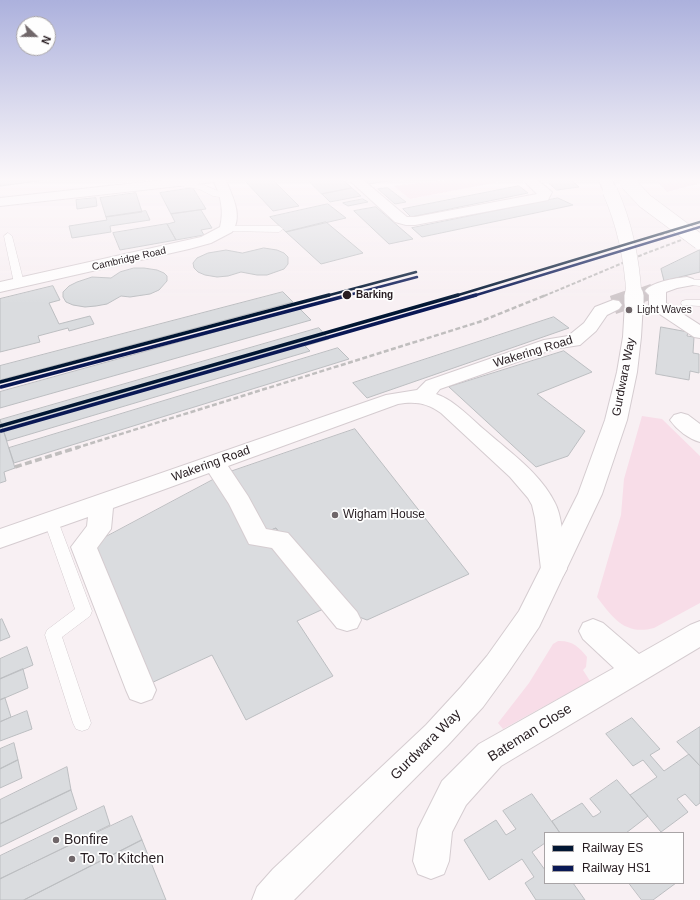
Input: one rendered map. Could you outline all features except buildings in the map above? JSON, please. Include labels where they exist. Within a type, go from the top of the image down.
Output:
[{"type":"street","points":[[227,229],[230,220]]},
{"type":"street","points":[[403,220],[421,220]]},
{"type":"street","name":"Gurdwara Way","points":[[270,900],[286,882],[437,735],[472,697],[497,665],[529,619],[590,494],[616,420],[627,372],[632,337],[634,303],[629,248],[621,220]]},
{"type":"street","points":[[670,220],[700,242]]},
{"type":"street","name":"Cambridge Road","points":[[0,287],[184,246],[206,240],[227,229]]},
{"type":"street","points":[[694,283],[676,283],[655,290],[658,305],[700,333]]},
{"type":"street","name":"Wakering Road","points":[[423,396],[433,385],[551,344],[573,341],[590,327],[601,311],[613,305]]},
{"type":"street","name":"Wakering Road","points":[[0,539],[393,399],[409,396],[423,396],[438,401],[454,414],[527,481],[544,504],[554,569]]},
{"type":"street","points":[[691,418],[700,435]]},
{"type":"street","points":[[214,463],[240,502],[258,537],[279,540],[347,620]]},
{"type":"street","points":[[102,503],[99,529],[84,547],[141,690]]},
{"type":"street","points":[[593,631],[636,669]]},
{"type":"street","name":"Bateman Close","points":[[431,861],[435,829],[454,793],[490,755],[700,633]]},
{"type":"lane","points":[[227,229],[279,229]]},
{"type":"lane","points":[[8,236],[19,283]]},
{"type":"lane","points":[[686,303],[700,303]]},
{"type":"lane","points":[[51,521],[84,611],[53,635],[82,723]]},
{"type":"shaded area","points":[[642,416],[662,419],[700,456],[700,603],[654,628],[644,630],[627,627],[620,623],[597,597],[621,515],[624,479]]},
{"type":"shaded area","points":[[558,641],[571,643],[584,653],[587,657],[586,667],[583,670],[590,681],[503,729],[498,723],[529,683],[553,644]]},
{"type":"tunnel","points":[[639,296],[653,291]]},
{"type":"tunnel","points":[[613,305],[642,295]]},
{"type":"railway","points":[[660,235],[700,222]]},
{"type":"railway","points":[[544,296],[644,254],[700,233]]},
{"type":"railway","points":[[76,448],[479,322],[546,295]]},
{"type":"railway","points":[[15,467],[79,447]]},
{"type":"rail line","name":"ES","points":[[0,426],[438,301],[700,222]]},
{"type":"rail line","name":"HS1","points":[[1,431],[440,306],[700,227]]},
{"type":"rail line","name":"ES","points":[[0,382],[416,272]]},
{"type":"rail line","name":"HS1","points":[[1,387],[417,277]]},
{"type":"place","name":"Barking","points":[[347,295]]},
{"type":"place","name":"Light Waves","points":[[629,310]]},
{"type":"place","name":"Wigham House","points":[[335,515]]},
{"type":"place","name":"Bonfire","points":[[56,840]]},
{"type":"place","name":"To To Kitchen","points":[[72,859]]}]
